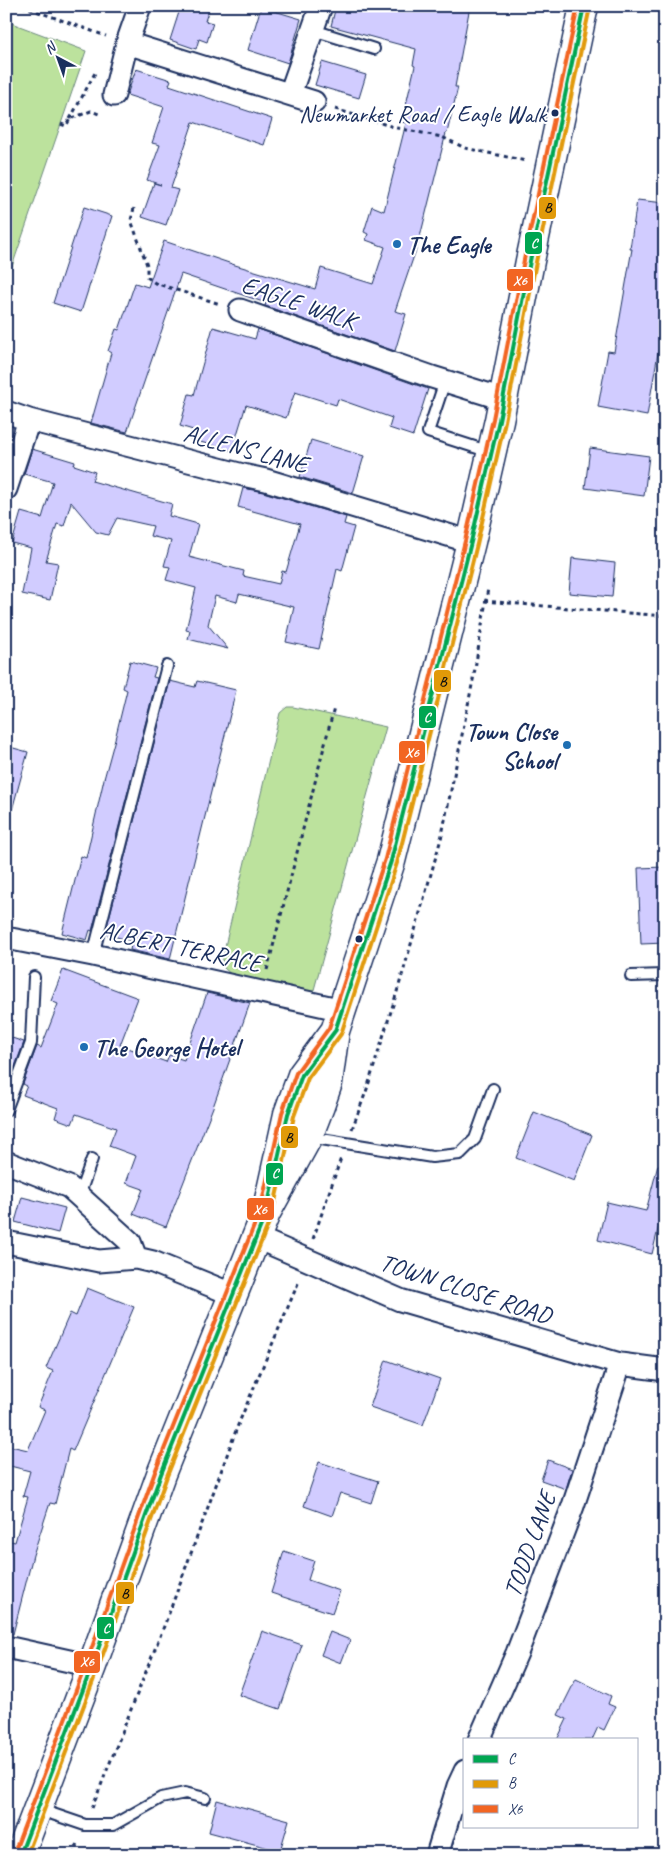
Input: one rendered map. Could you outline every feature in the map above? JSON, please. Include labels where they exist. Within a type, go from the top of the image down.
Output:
[{"type":"main road","points":[[266,1213],[308,1137],[328,1083],[339,1021],[391,861],[492,453],[549,166],[584,6]]},
{"type":"main road","points":[[20,1855],[92,1666],[161,1474],[257,1238],[266,1213],[288,1114],[302,1075],[339,1021]]},
{"type":"street","points":[[114,95],[127,43],[140,6]]},
{"type":"street","points":[[290,94],[321,6]]},
{"type":"street","points":[[127,43],[314,102]]},
{"type":"street","name":"EAGLE WALK","points":[[240,310],[444,381],[503,399]]},
{"type":"street","name":"ALLENS LANE","points":[[6,412],[29,420],[266,480],[471,542]]},
{"type":"street","points":[[6,489],[29,420]]},
{"type":"street","name":"ALBERT TERRACE","points":[[6,938],[262,992],[339,1021]]},
{"type":"street","points":[[6,1162],[69,1187],[130,1242],[136,1258]]},
{"type":"street","name":"TOWN CLOSE ROAD","points":[[257,1238],[400,1300],[620,1364],[665,1370]]},
{"type":"street","points":[[6,1242],[99,1261],[136,1258],[153,1262],[234,1295]]},
{"type":"street","name":"TODD LANE","points":[[480,1738],[517,1653],[573,1506],[620,1364]]},
{"type":"street","points":[[6,1647],[92,1666]]},
{"type":"street","points":[[437,1855],[463,1775]]},
{"type":"lane","points":[[313,30],[374,50]]},
{"type":"lane","points":[[444,381],[428,432],[492,453]]},
{"type":"lane","points":[[93,955],[167,666]]},
{"type":"lane","points":[[631,976],[665,975]]},
{"type":"lane","points":[[6,1110],[31,1043],[34,977]]},
{"type":"lane","points":[[308,1137],[432,1157],[460,1154],[474,1139],[493,1089]]},
{"type":"lane","points":[[79,1196],[92,1159]]},
{"type":"lane","points":[[37,1808],[85,1825],[113,1825],[161,1798],[185,1792],[205,1798]]},
{"type":"path","points":[[22,6],[127,43]]},
{"type":"path","points":[[314,102],[397,128],[442,138],[465,148],[549,166]]},
{"type":"path","points":[[61,124],[66,126],[70,119],[92,112],[99,114]]},
{"type":"path","name":"EAGLE WALK","points":[[134,208],[131,220],[147,264],[147,277],[155,283],[240,310]]},
{"type":"path","points":[[456,598],[665,616]]},
{"type":"path","points":[[262,992],[334,708]]},
{"type":"green space","points":[[6,21],[86,51],[6,284]]},
{"type":"green space","points":[[287,707],[386,727],[312,997],[233,976],[224,968],[222,959],[280,713]]},
{"type":"building","points":[[181,6],[210,6],[205,21],[213,23],[207,42],[199,39],[196,49],[170,40]]},
{"type":"building","points":[[336,6],[470,6],[455,87],[458,87],[447,133],[419,241],[395,311],[406,314],[395,351],[265,306],[266,303],[181,274],[127,432],[91,423],[111,353],[108,351],[116,329],[119,330],[135,283],[148,287],[164,241],[315,289],[321,268],[373,284],[385,247],[366,240],[368,234],[364,232],[372,206],[384,211],[406,123],[402,122],[415,66],[413,65],[416,49],[331,26]]},
{"type":"building","points":[[261,7],[301,19],[288,63],[248,50]]},
{"type":"building","points":[[322,62],[366,75],[359,98],[315,85]]},
{"type":"building","points":[[136,69],[171,80],[169,85],[272,119],[264,145],[193,122],[171,188],[178,190],[166,225],[142,217],[154,183],[161,185],[147,180],[160,145],[152,143],[164,107],[127,95]]},
{"type":"building","points":[[637,200],[665,203],[665,313],[647,416],[598,407],[608,351],[614,352],[632,249],[630,249]]},
{"type":"building","points":[[84,207],[112,216],[81,312],[53,303]]},
{"type":"building","points":[[213,327],[255,339],[258,329],[428,389],[413,436],[389,428],[392,418],[338,399],[336,405],[295,392],[286,418],[246,405],[232,451],[190,439],[193,430],[180,426],[189,394],[194,395]]},
{"type":"building","points":[[311,440],[364,456],[353,493],[300,477]]},
{"type":"building","points":[[590,448],[649,456],[644,496],[585,488]]},
{"type":"building","points":[[32,449],[75,462],[74,465],[95,472],[92,481],[172,504],[169,516],[198,524],[189,557],[244,571],[243,576],[279,584],[282,571],[286,572],[300,524],[238,507],[243,488],[263,492],[346,517],[344,524],[354,527],[342,571],[337,569],[319,649],[286,642],[294,607],[239,594],[237,602],[215,596],[208,625],[228,649],[188,639],[190,631],[186,630],[196,588],[166,580],[170,567],[164,566],[171,541],[150,536],[153,526],[117,518],[108,535],[96,532],[71,502],[64,526],[57,524],[46,561],[58,563],[50,600],[22,594],[31,548],[12,543],[21,512],[42,518],[53,482],[24,474]]},
{"type":"building","points":[[572,558],[615,563],[612,597],[569,593]]},
{"type":"building","points":[[130,661],[156,668],[153,677],[157,678],[92,931],[90,930],[87,940],[62,933],[81,856],[86,858],[127,690],[123,688]]},
{"type":"building","points":[[170,681],[195,687],[197,681],[236,690],[170,959],[130,950],[132,941],[105,934]]},
{"type":"building","points":[[6,746],[28,752],[12,810],[6,809]]},
{"type":"building","points":[[665,867],[665,943],[641,944],[638,868]]},
{"type":"building","points":[[63,970],[138,998],[120,1045],[166,1062],[169,1055],[184,1060],[207,993],[250,1003],[213,1107],[166,1227],[133,1214],[143,1189],[126,1183],[136,1156],[109,1146],[116,1128],[76,1114],[72,1124],[55,1118],[58,1108],[23,1095],[27,1086],[23,1084],[37,1046],[41,1048],[58,1004],[51,1001]]},
{"type":"building","points":[[6,1036],[24,1042],[10,1080],[6,1079]]},
{"type":"building","points":[[534,1112],[592,1135],[574,1181],[516,1158]]},
{"type":"building","points":[[658,1165],[665,1166],[665,1222],[660,1221],[652,1254],[598,1240],[607,1202],[646,1211]]},
{"type":"building","points":[[22,1197],[65,1208],[58,1233],[15,1222]]},
{"type":"building","points":[[87,1288],[134,1307],[73,1451],[69,1449],[55,1504],[50,1503],[33,1555],[13,1634],[6,1633],[6,1540],[15,1542],[28,1497],[23,1496],[30,1471],[6,1465],[6,1445],[28,1450],[45,1410],[38,1407],[53,1371],[46,1368],[70,1313],[76,1316]]},
{"type":"building","points":[[386,1360],[440,1379],[423,1425],[370,1407]]},
{"type":"building","points":[[548,1460],[572,1469],[566,1489],[541,1480]]},
{"type":"building","points":[[319,1462],[378,1481],[371,1503],[340,1493],[332,1516],[304,1506]]},
{"type":"building","points":[[284,1551],[314,1561],[308,1580],[340,1591],[332,1613],[271,1593]]},
{"type":"building","points":[[262,1631],[302,1645],[280,1709],[239,1695]]},
{"type":"building","points":[[330,1632],[350,1640],[341,1663],[321,1655]]},
{"type":"building","points":[[576,1679],[611,1696],[608,1704],[615,1707],[604,1730],[598,1727],[593,1738],[558,1738],[567,1719],[558,1715]]},
{"type":"building","points":[[217,1800],[289,1820],[280,1851],[209,1832]]},
{"type":"transit line","name":"X6","points":[[14,1853],[86,1664],[155,1472],[260,1211],[282,1113],[296,1073],[329,1028],[385,859],[465,541],[493,419],[524,260],[578,6]]},
{"type":"transit line","name":"C","points":[[20,1855],[92,1666],[161,1474],[266,1213],[288,1114],[302,1075],[335,1031],[391,861],[471,542],[499,420],[530,261],[584,6]]},
{"type":"transit line","name":"B","points":[[27,1855],[98,1668],[167,1476],[272,1215],[294,1116],[308,1078],[341,1034],[397,863],[477,544],[505,421],[536,262],[590,7]]},
{"type":"place","name":"Newmarket Road / Eagle Walk","points":[[555,113]]},
{"type":"place","name":"The Eagle","points":[[397,244]]},
{"type":"place","name":"Town Close School","points":[[567,745]]},
{"type":"place","name":"The George Hotel","points":[[84,1047]]}]
